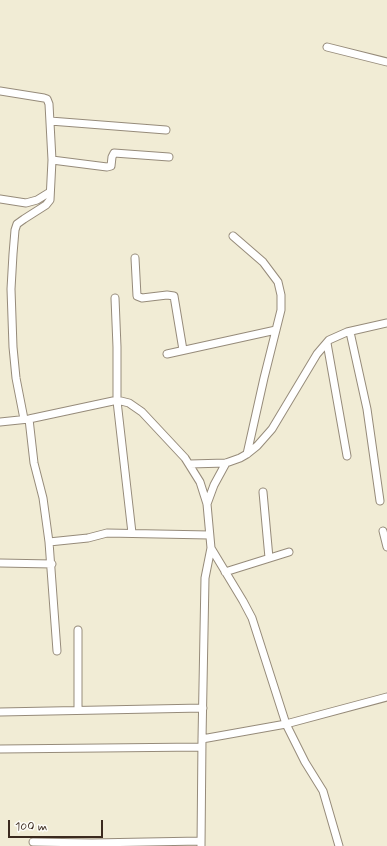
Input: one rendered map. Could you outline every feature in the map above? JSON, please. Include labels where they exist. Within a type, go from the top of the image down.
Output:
[{"type":"street","points":[[327,47],[387,62]]},
{"type":"street","points":[[0,91],[47,99],[49,104],[52,160],[50,200],[46,205],[17,224],[15,230],[11,289],[13,347],[16,378],[27,419],[43,498],[52,564],[57,651]]},
{"type":"street","points":[[50,122],[166,130]]},
{"type":"street","points":[[52,160],[107,167],[111,166],[114,153],[169,157]]},
{"type":"street","points":[[0,199],[26,203],[37,200],[50,192]]},
{"type":"street","points":[[233,236],[259,258],[278,282],[281,295],[281,310],[247,454]]},
{"type":"street","points":[[135,258],[137,296],[142,298],[167,295],[174,296],[183,350]]},
{"type":"street","points":[[115,298],[117,400],[132,534]]},
{"type":"street","points":[[190,464],[226,463],[247,454],[257,446],[272,429],[317,354],[327,342],[350,332],[387,323]]},
{"type":"street","points":[[167,354],[276,330]]},
{"type":"street","points":[[350,332],[367,409],[380,501]]},
{"type":"street","points":[[327,342],[347,456]]},
{"type":"street","points":[[0,422],[27,419],[117,400],[129,403],[142,412],[190,464],[200,482],[207,504],[211,548],[205,578],[201,844],[92,845],[33,842]]},
{"type":"street","points":[[207,504],[214,484],[226,463]]},
{"type":"street","points":[[263,492],[269,558]]},
{"type":"street","points":[[383,531],[387,547]]},
{"type":"street","points":[[49,542],[88,538],[107,533],[209,535]]},
{"type":"street","points":[[211,548],[243,601],[255,627],[286,724],[308,767],[323,791],[339,846]]},
{"type":"street","points":[[225,572],[289,552]]},
{"type":"street","points":[[0,563],[52,564]]},
{"type":"street","points":[[78,630],[78,710]]},
{"type":"street","points":[[0,749],[202,743],[286,724],[387,697]]},
{"type":"street","points":[[0,712],[203,708]]}]
